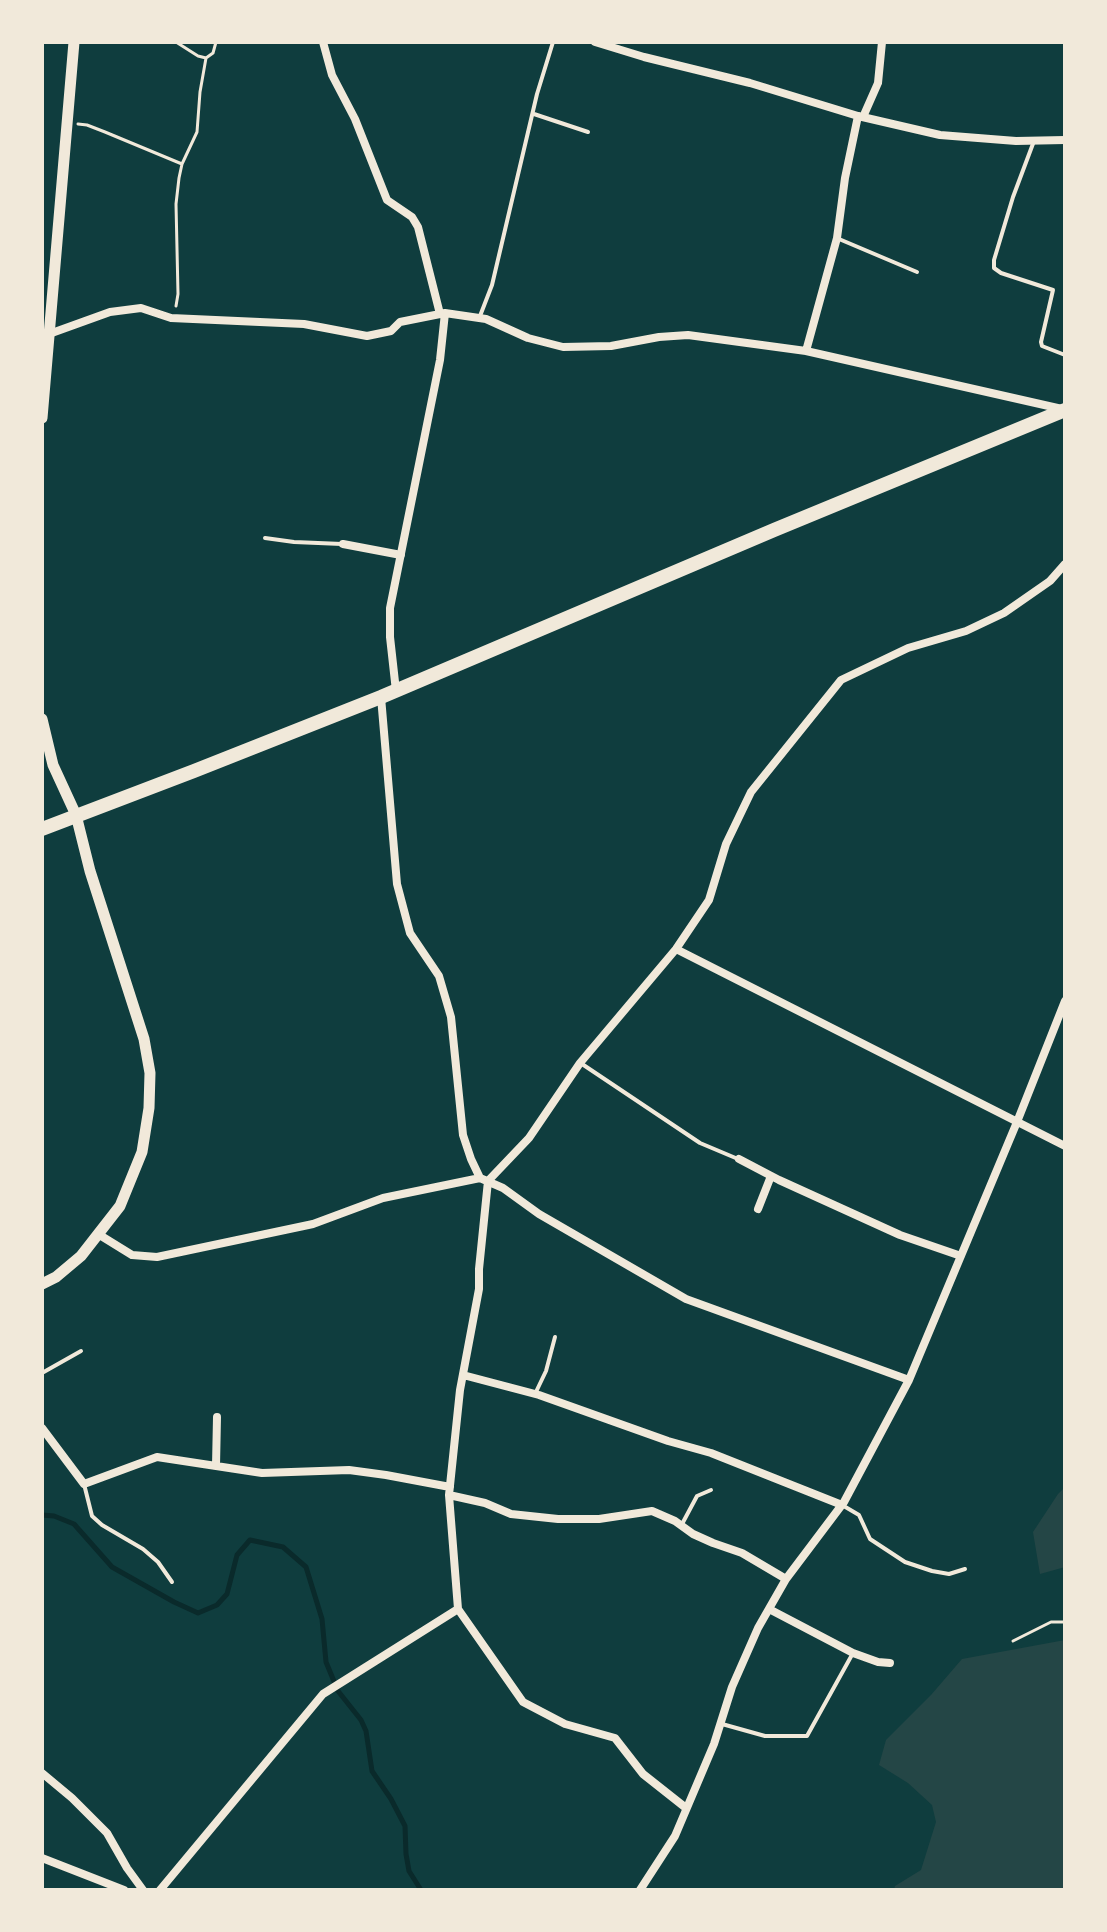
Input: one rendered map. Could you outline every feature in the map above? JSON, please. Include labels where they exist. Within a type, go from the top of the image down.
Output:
[{"type":"main road","points":[[42,829],[396,691],[1065,410]]},
{"type":"street","points":[[42,418],[46,335],[74,42]]},
{"type":"street","points":[[323,42],[332,75],[355,119],[387,200],[412,217],[418,227],[442,313],[440,360],[390,608],[396,691]]},
{"type":"street","points":[[595,42],[860,116],[940,135],[1016,141],[1065,140]]},
{"type":"street","points":[[806,351],[837,238],[845,178],[860,116],[878,83],[882,42]]},
{"type":"street","points":[[46,335],[110,312],[141,308],[174,319],[304,324],[367,336],[391,331],[400,322],[442,313],[486,319],[528,338],[563,347],[611,346],[688,335],[806,351],[1065,410]]},
{"type":"street","points":[[343,544],[401,555]]},
{"type":"street","points":[[98,1234],[132,1255],[157,1257],[313,1224],[383,1198],[484,1179],[529,1138],[580,1063],[676,949],[709,900],[726,844],[751,792],[841,680],[908,648],[966,631],[1004,613],[1050,581],[1065,564]]},
{"type":"street","points":[[381,697],[397,884],[410,933],[439,976],[451,1017],[463,1135],[471,1159],[484,1179],[686,1299],[909,1380]]},
{"type":"street","points":[[42,719],[53,765],[76,815],[90,871],[144,1039],[150,1073],[149,1108],[142,1152],[120,1206],[81,1256],[56,1277],[42,1284]]},
{"type":"street","points":[[676,949],[1065,1146]]},
{"type":"street","points":[[640,1890],[675,1836],[758,1628],[786,1579],[842,1505],[909,1380],[1065,1001]]},
{"type":"street","points":[[739,1159],[900,1235],[961,1256]]},
{"type":"street","points":[[758,1209],[771,1176]]},
{"type":"street","points":[[484,1179],[479,1289],[463,1375],[450,1491],[458,1609],[523,1702],[565,1724],[615,1738],[643,1774],[686,1808]]},
{"type":"street","points":[[463,1375],[535,1394],[711,1453],[842,1505]]},
{"type":"street","points":[[216,1466],[217,1417]]},
{"type":"street","points":[[42,1428],[84,1484],[157,1457],[262,1473],[349,1470],[386,1475],[450,1491],[511,1514],[599,1519],[652,1511],[693,1534],[742,1553],[786,1579]]},
{"type":"street","points":[[160,1890],[323,1694],[458,1609]]},
{"type":"street","points":[[769,1609],[853,1653],[890,1663]]},
{"type":"street","points":[[42,1773],[107,1833],[143,1890]]},
{"type":"street","points":[[42,1858],[124,1890]]},
{"type":"lane","points":[[479,318],[492,285],[553,42]]},
{"type":"lane","points":[[533,114],[588,132]]},
{"type":"lane","points":[[1034,141],[1013,197],[994,268],[1053,290],[1041,342],[1042,346],[1065,355]]},
{"type":"lane","points":[[837,238],[917,272]]},
{"type":"lane","points":[[265,538],[343,544]]},
{"type":"lane","points":[[580,1063],[700,1143],[739,1159]]},
{"type":"lane","points":[[535,1394],[546,1371],[555,1337]]},
{"type":"lane","points":[[42,1373],[81,1351]]},
{"type":"lane","points":[[84,1484],[92,1516],[143,1549],[158,1562],[172,1582]]},
{"type":"lane","points":[[681,1526],[697,1496],[711,1490]]},
{"type":"lane","points":[[842,1505],[859,1515],[870,1539],[905,1562],[949,1574],[965,1569]]},
{"type":"lane","points":[[721,1724],[765,1736],[807,1736],[853,1653]]},
{"type":"path","points":[[176,42],[206,58]]},
{"type":"path","points":[[174,319],[178,294],[176,204],[179,178],[197,132],[206,58],[213,53],[216,42]]},
{"type":"path","points":[[68,123],[87,125],[182,164]]},
{"type":"path","points":[[1013,1641],[1051,1622],[1065,1622]]},
{"type":"shaded area","points":[[1065,1487],[1065,1567],[1040,1574],[1033,1532]]},
{"type":"shaded area","points":[[1065,1640],[1065,1890],[894,1890],[895,1886],[921,1870],[936,1822],[932,1805],[908,1783],[879,1765],[886,1740],[962,1659]]},
{"type":"waterway","points":[[42,1515],[74,1524],[112,1567],[198,1613],[217,1605],[227,1594],[237,1555],[250,1540],[283,1547],[306,1567],[322,1619],[326,1662],[338,1691],[366,1731],[372,1771],[405,1826],[409,1871],[421,1890]]}]
